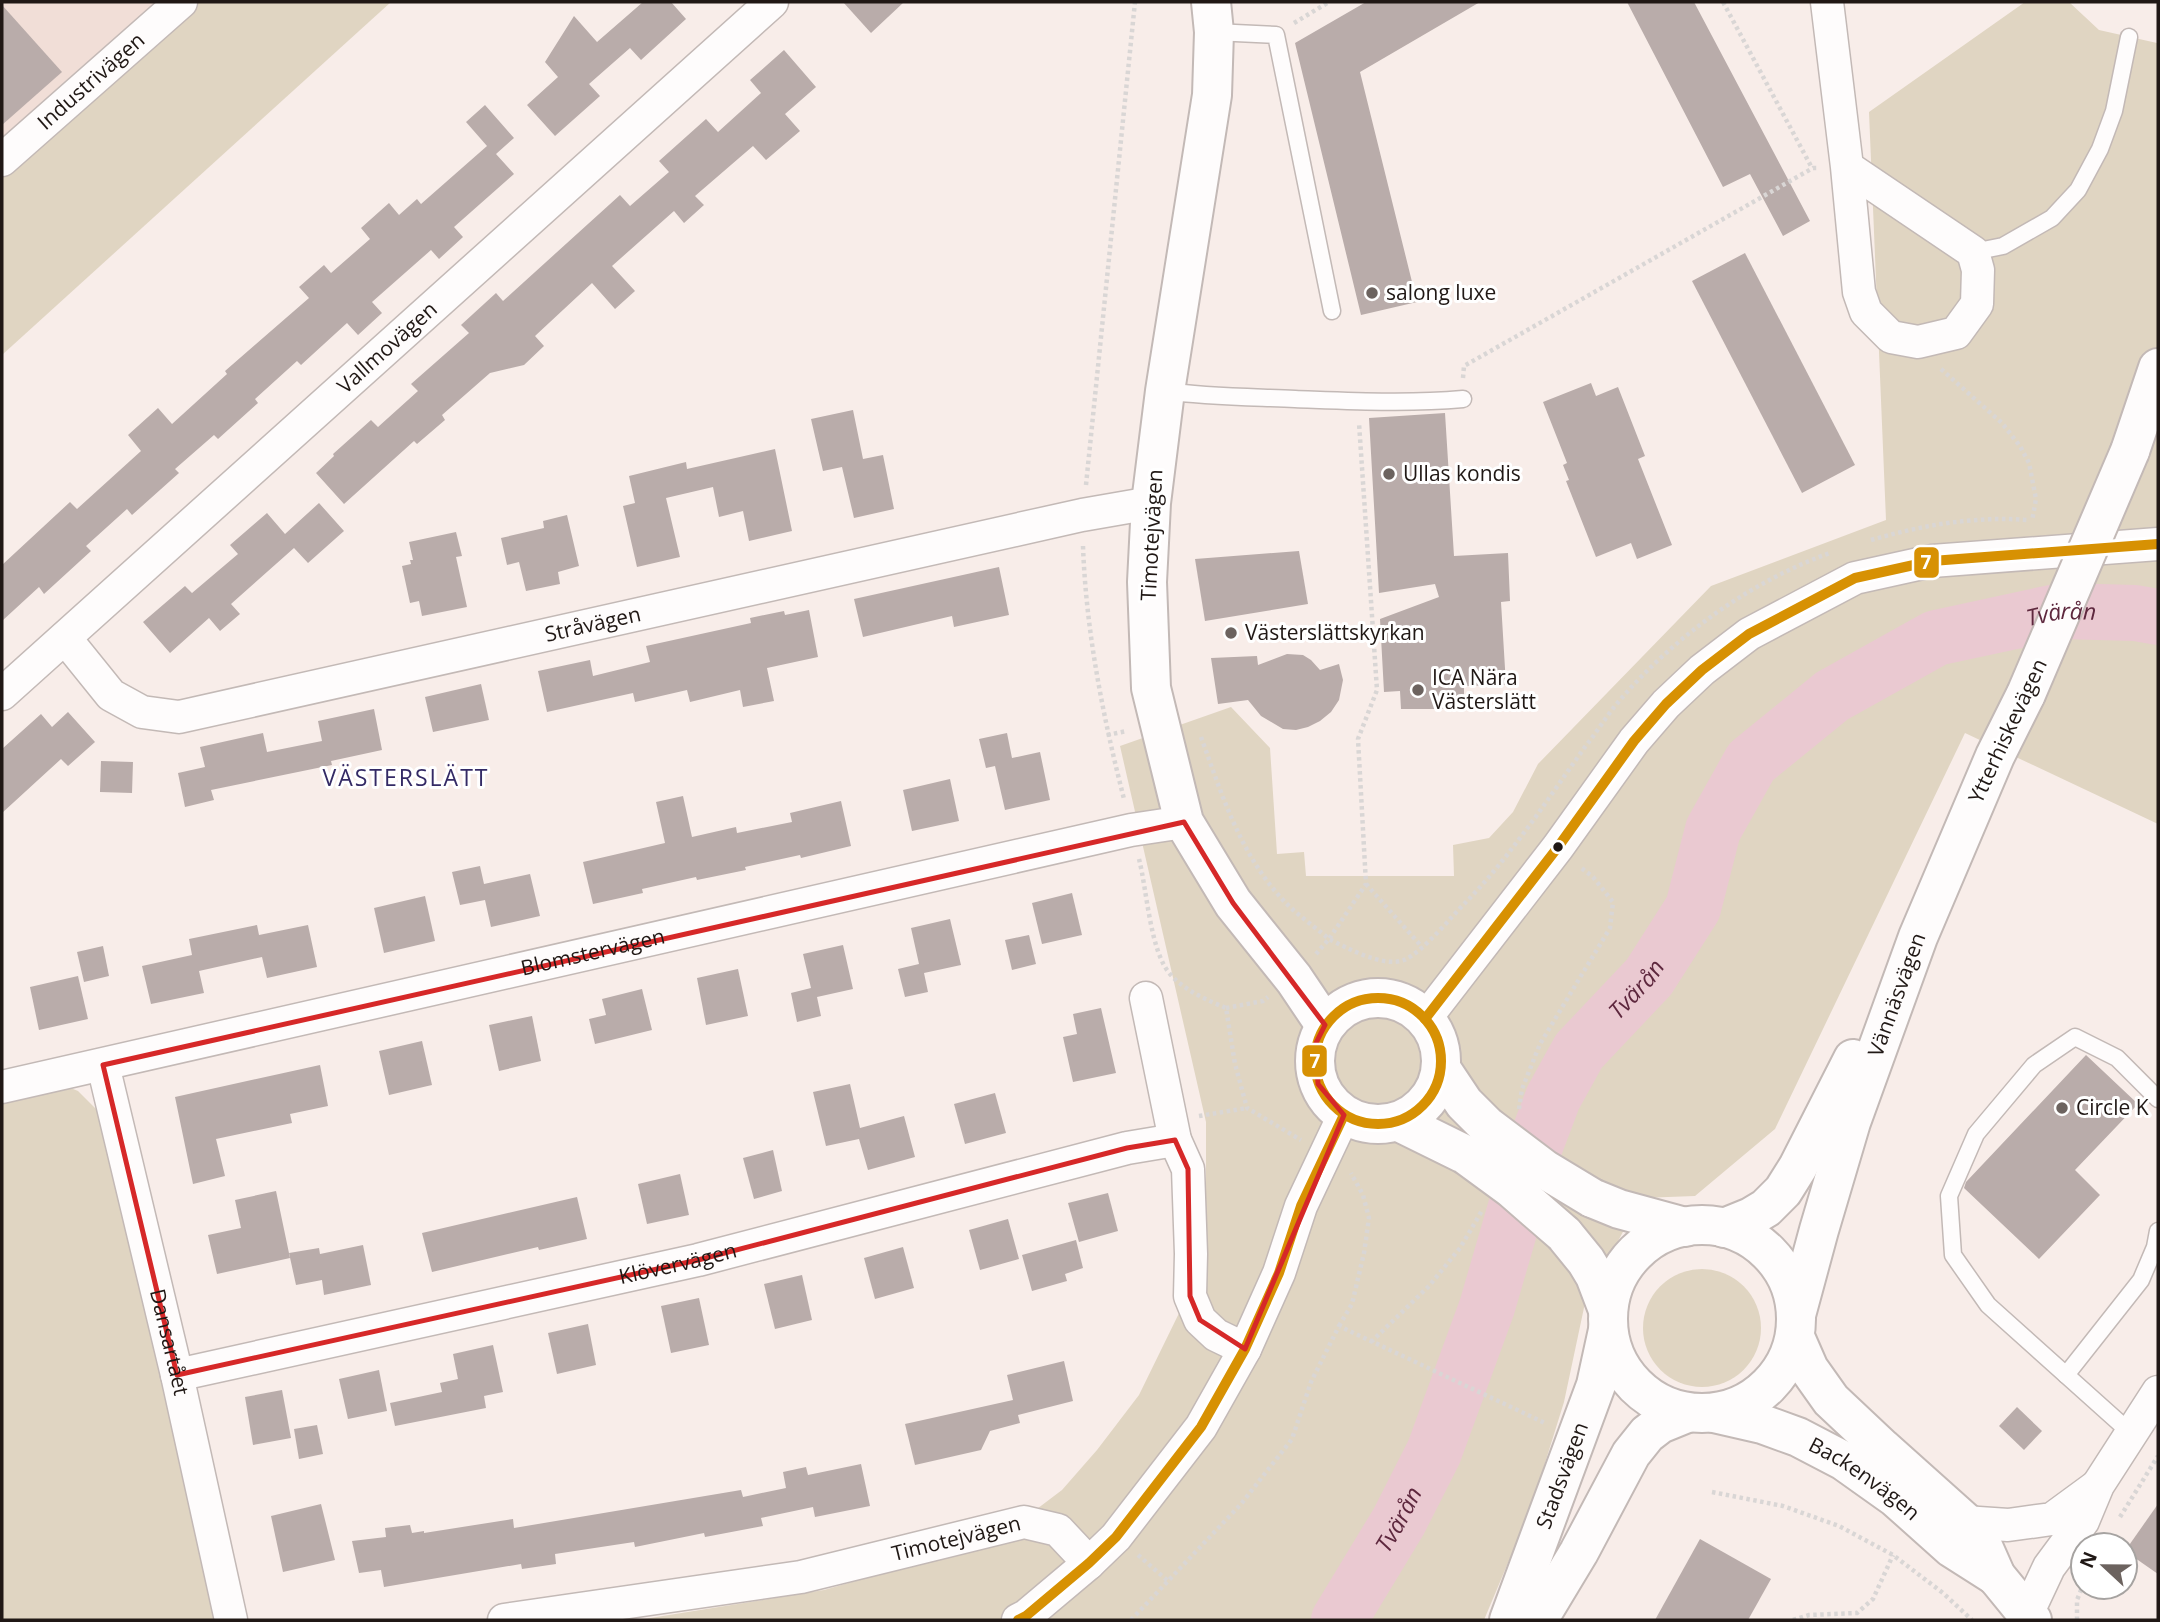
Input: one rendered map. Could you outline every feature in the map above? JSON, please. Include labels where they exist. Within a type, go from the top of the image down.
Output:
[{"type":"street","name":"Industrivägen","points":[[2,160],[181,2]]},
{"type":"street","name":"Vallmovägen","points":[[2,694],[772,2]]},
{"type":"street","points":[[1827,2],[1859,292],[1866,312],[1891,337],[1918,342],[1956,332],[1977,304],[1978,270],[1973,252],[1847,167]]},
{"type":"street","name":"Timotejvägen","points":[[1212,17],[1212,95],[1165,391],[1151,503],[1147,582],[1151,688],[1184,822],[1233,903],[1294,979],[1325,1025]]},
{"type":"street","name":"Ytterhiskevägen","points":[[1918,937],[2130,452],[2158,368]]},
{"type":"street","name":"Stråvägen","points":[[65,638],[111,695],[142,712],[179,717],[1083,515],[1151,503]]},
{"type":"street","points":[[1425,1018],[1568,834],[1634,741],[1666,704],[1702,670],[1749,634],[1855,578],[1932,561],[2158,544]]},
{"type":"street","name":"Blomstervägen","points":[[2,1087],[1131,830],[1184,822]]},
{"type":"street","name":"Vännäsvägen","points":[[1705,1226],[1751,1217],[1766,1208],[1783,1191],[1918,937]]},
{"type":"street","name":"Vännäsvägen","points":[[1796,1326],[1819,1230],[1851,1122],[1918,937]]},
{"type":"street","points":[[1376,996],[1406,1003],[1425,1018],[1440,1044],[1442,1070],[1433,1094],[1420,1109],[1399,1122],[1383,1125],[1363,1123],[1344,1115],[1329,1102],[1318,1084],[1314,1064],[1316,1044],[1325,1025],[1347,1004],[1376,996]]},
{"type":"street","points":[[1146,998],[1173,1131],[1188,1169],[1190,1296],[1200,1320],[1216,1335],[1245,1349]]},
{"type":"street","name":"Dansartået","points":[[103,1065],[177,1375],[231,1620]]},
{"type":"street","points":[[1399,1122],[1477,1140],[1544,1168],[1592,1198],[1619,1209],[1747,1236],[1767,1251],[1782,1269],[1792,1291],[1796,1326],[1787,1359],[1775,1380],[1758,1396],[1737,1407],[1701,1413],[1658,1403],[1633,1385],[1616,1359],[1595,1276],[1586,1261],[1564,1234],[1511,1188],[1477,1140],[1464,1103],[1442,1070]]},
{"type":"street","points":[[1018,1620],[1089,1563],[1116,1536],[1201,1427],[1245,1349],[1279,1273],[1301,1206],[1344,1115]]},
{"type":"street","name":"Klövervägen","points":[[177,1375],[698,1259],[1127,1148],[1173,1131]]},
{"type":"street","points":[[1608,1320],[1616,1280],[1633,1255],[1656,1237],[1705,1226]]},
{"type":"street","name":"Stadsvägen","points":[[1509,1620],[1596,1385],[1608,1320]]},
{"type":"street","name":"Backenvägen","points":[[1796,1326],[1809,1370],[1831,1400],[1977,1533],[1996,1576],[2029,1617]]},
{"type":"street","points":[[2029,1617],[2049,1567],[2083,1521],[2098,1485],[2158,1392]]},
{"type":"street","name":"Backenvägen","points":[[1701,1413],[1762,1424],[1797,1437],[1844,1461],[1896,1498],[1952,1548],[1996,1576]]},
{"type":"street","name":"Stadsvägen","points":[[1538,1620],[1579,1552],[1632,1454],[1647,1434],[1660,1424],[1701,1413]]},
{"type":"street","points":[[1964,1522],[2008,1525],[2052,1519],[2098,1485]]},
{"type":"street","name":"Timotejvägen","points":[[504,1620],[801,1577],[1024,1522],[1058,1530],[1089,1563]]},
{"type":"lane","points":[[1212,17],[1276,35],[1332,311]]},
{"type":"lane","points":[[1973,252],[2003,246],[2052,218],[2078,190],[2100,149],[2114,111],[2129,37]]},
{"type":"lane","points":[[1165,391],[1194,395],[1420,403],[1463,399]]},
{"type":"lane","points":[[2133,1434],[1988,1306],[1953,1255],[1950,1196],[1976,1134],[2034,1065],[2075,1037],[2118,1058],[2158,1099]]},
{"type":"lane","points":[[2066,1375],[2141,1280],[2155,1247],[2158,1231]]},
{"type":"path","points":[[1276,35],[1329,2]]},
{"type":"path","points":[[1723,2],[1812,168]]},
{"type":"path","points":[[1463,399],[1464,366],[1812,168],[1847,167]]},
{"type":"path","points":[[1918,342],[1948,377],[2002,424],[2020,446],[2029,463],[2036,499],[2032,521]]},
{"type":"path","points":[[1198,728],[1227,813],[1254,864],[1284,902],[1329,939],[1366,884],[1358,739],[1377,690],[1357,401]]},
{"type":"path","points":[[1107,735],[1132,730]]},
{"type":"path","points":[[1366,884],[1422,947]]},
{"type":"path","points":[[1173,1131],[1247,1108]]},
{"type":"path","points":[[1130,1620],[1241,1504],[1292,1439],[1311,1382],[1339,1326],[1551,1426]]},
{"type":"path","points":[[2117,1523],[2158,1456]]},
{"type":"path","points":[[1712,1492],[1783,1506],[1839,1526],[1893,1555],[1972,1620]]},
{"type":"path","points":[[1793,1620],[1808,1615],[1857,1613],[1873,1600],[1893,1555]]},
{"type":"path","points":[[2077,1601],[2077,1620]]},
{"type":"highlighted area","points":[[1184,822],[1233,903],[1325,1025],[1316,1043],[1318,1084],[1344,1115],[1245,1349],[1200,1320],[1190,1296],[1188,1169],[1175,1140],[1127,1148],[698,1260],[177,1375],[103,1065]]},
{"type":"shaded area","points":[[2,2],[194,2],[2,177]]},
{"type":"shaded area","points":[[181,2],[391,2],[2,355],[2,160]]},
{"type":"shaded area","points":[[2025,2],[2069,2],[2099,30],[2157,43],[2158,41],[2158,824],[1965,733],[1775,1129],[1695,1196],[1641,1198],[1585,1303],[1564,1402],[1531,1508],[1484,1620],[638,1620],[824,1590],[993,1542],[1062,1490],[1097,1450],[1139,1395],[1206,1258],[1206,1122],[1120,746],[1231,707],[1270,748],[1277,854],[1304,852],[1306,876],[1454,876],[1453,845],[1489,838],[1513,812],[1538,764],[1711,586],[1886,520],[1869,112]]},
{"type":"shaded area","points":[[51,1080],[78,1091],[106,1119],[223,1620],[2,1620],[2,1096]]},
{"type":"shaded area","points":[[1702,1269],[1725,1273],[1744,1286],[1757,1305],[1761,1328],[1757,1351],[1744,1370],[1725,1383],[1702,1387],[1679,1383],[1660,1370],[1647,1351],[1643,1328],[1647,1305],[1660,1286],[1679,1273]]},
{"type":"building","points":[[643,2],[671,2],[686,19],[641,60],[630,48],[589,84],[600,96],[555,136],[527,105],[558,77],[545,62],[574,16],[597,42]]},
{"type":"building","points":[[843,2],[904,2],[871,33]]},
{"type":"building","points":[[1366,2],[1480,2],[1360,72],[1417,302],[1361,315],[1295,43]]},
{"type":"building","points":[[1627,2],[1694,2],[1810,221],[1783,236],[1750,174],[1723,187]]},
{"type":"building","points":[[2,5],[62,72],[2,125]]},
{"type":"building","points":[[784,50],[816,87],[785,114],[800,131],[766,160],[753,146],[695,196],[704,205],[684,223],[674,211],[612,266],[635,291],[615,309],[592,283],[535,336],[544,346],[524,365],[490,373],[442,415],[445,420],[417,444],[414,441],[344,504],[316,473],[333,454],[371,420],[378,427],[418,391],[411,384],[469,333],[461,325],[496,293],[503,301],[620,195],[630,206],[669,172],[659,161],[706,119],[718,132],[761,93],[750,80]]},
{"type":"building","points":[[485,105],[514,138],[496,154],[514,174],[454,227],[463,237],[439,259],[431,250],[372,302],[382,313],[358,335],[347,323],[301,365],[297,361],[255,399],[258,403],[218,439],[214,435],[175,469],[179,473],[132,515],[127,509],[86,546],[91,551],[44,594],[39,587],[2,621],[2,565],[70,502],[77,509],[141,451],[128,435],[158,408],[172,424],[227,374],[225,371],[309,298],[299,287],[324,265],[331,273],[370,239],[361,228],[389,203],[399,215],[417,199],[421,204],[487,146],[466,122]]},
{"type":"building","points":[[1745,253],[1855,465],[1802,493],[1692,281]]},
{"type":"building","points":[[1591,383],[1596,396],[1618,387],[1645,456],[1638,459],[1672,545],[1637,559],[1631,543],[1596,557],[1566,481],[1569,480],[1563,465],[1567,463],[1543,402]]},
{"type":"building","points":[[853,410],[863,459],[883,455],[894,509],[854,518],[842,467],[823,471],[811,419]]},
{"type":"building","points":[[1445,413],[1454,556],[1508,553],[1510,601],[1501,602],[1506,685],[1464,686],[1464,709],[1401,709],[1400,691],[1384,692],[1380,619],[1439,597],[1435,584],[1379,593],[1369,418]]},
{"type":"building","points":[[775,449],[792,531],[749,541],[743,511],[719,517],[713,487],[666,498],[680,557],[637,567],[623,506],[635,503],[629,476],[686,462],[687,469]]},
{"type":"building","points":[[319,503],[344,531],[308,563],[294,548],[231,604],[240,614],[220,631],[209,618],[170,653],[143,622],[185,586],[192,593],[238,554],[230,545],[267,513],[285,534]]},
{"type":"building","points":[[567,515],[579,566],[558,572],[560,584],[526,591],[519,562],[507,565],[501,538],[544,528],[543,521]]},
{"type":"building","points":[[456,532],[462,556],[456,557],[467,607],[422,616],[419,601],[410,603],[402,566],[411,564],[410,560],[413,560],[409,542]]},
{"type":"building","points":[[1299,551],[1308,604],[1205,621],[1195,559]]},
{"type":"building","points":[[999,567],[1009,615],[954,627],[952,616],[863,637],[854,599]]},
{"type":"building","points":[[809,610],[818,657],[767,668],[774,701],[743,707],[740,690],[690,702],[687,690],[635,702],[633,693],[547,712],[538,671],[590,660],[593,676],[650,662],[646,646],[751,623],[750,618],[784,611],[785,615]]},
{"type":"building","points":[[1287,654],[1303,655],[1320,670],[1339,664],[1343,680],[1339,700],[1331,712],[1320,721],[1296,730],[1283,729],[1261,716],[1248,700],[1218,704],[1211,658],[1257,656],[1258,665]]},
{"type":"building","points":[[481,684],[489,720],[433,732],[425,697]]},
{"type":"building","points":[[374,709],[382,750],[331,761],[332,765],[211,790],[214,800],[185,807],[178,773],[205,767],[200,747],[263,733],[267,752],[322,741],[318,721]]},
{"type":"building","points":[[68,712],[95,742],[68,766],[61,759],[2,813],[2,749],[41,714],[52,727]]},
{"type":"building","points":[[1007,733],[1012,758],[1040,752],[1050,800],[1005,810],[995,766],[986,768],[979,739]]},
{"type":"building","points":[[101,761],[133,762],[132,793],[100,792]]},
{"type":"building","points":[[950,779],[959,821],[912,831],[903,790]]},
{"type":"building","points":[[683,796],[692,837],[736,827],[737,833],[792,822],[790,813],[841,801],[851,846],[745,867],[746,870],[642,889],[643,893],[593,904],[583,862],[665,843],[656,802]]},
{"type":"building","points":[[480,866],[484,884],[530,874],[540,916],[491,927],[485,900],[460,905],[452,872]]},
{"type":"building","points":[[1072,893],[1082,935],[1042,944],[1032,903]]},
{"type":"building","points":[[425,896],[435,941],[384,953],[374,908]]},
{"type":"building","points":[[950,919],[961,965],[924,973],[928,992],[905,997],[898,969],[919,964],[911,928]]},
{"type":"building","points":[[257,925],[259,935],[308,925],[317,967],[267,978],[262,957],[199,971],[204,993],[151,1004],[142,966],[192,955],[189,939]]},
{"type":"building","points":[[1029,935],[1036,964],[1012,970],[1005,940]]},
{"type":"building","points":[[843,945],[853,989],[817,997],[821,1016],[797,1022],[791,993],[811,988],[803,954]]},
{"type":"building","points":[[103,946],[109,976],[84,982],[77,952]]},
{"type":"building","points":[[738,969],[748,1016],[706,1025],[697,978]]},
{"type":"building","points":[[78,976],[88,1019],[39,1030],[30,987]]},
{"type":"building","points":[[642,989],[652,1030],[595,1044],[589,1019],[606,1015],[602,999]]},
{"type":"building","points":[[1101,1008],[1116,1073],[1073,1082],[1063,1037],[1077,1034],[1073,1014]]},
{"type":"building","points":[[532,1016],[541,1061],[499,1071],[489,1025]]},
{"type":"building","points":[[422,1041],[432,1085],[389,1095],[379,1051]]},
{"type":"building","points":[[2086,1055],[2138,1104],[2075,1170],[2100,1195],[2039,1259],[1964,1188],[1966,1182]]},
{"type":"building","points":[[320,1065],[328,1106],[290,1114],[292,1123],[216,1139],[225,1176],[193,1184],[175,1097]]},
{"type":"building","points":[[850,1084],[860,1128],[904,1116],[915,1157],[868,1170],[859,1139],[826,1146],[813,1092]]},
{"type":"building","points":[[995,1093],[1006,1133],[965,1144],[954,1104]]},
{"type":"building","points":[[773,1150],[782,1191],[754,1199],[743,1158]]},
{"type":"building","points":[[680,1174],[689,1215],[647,1224],[638,1184]]},
{"type":"building","points":[[276,1191],[290,1258],[217,1274],[208,1235],[241,1228],[235,1200]]},
{"type":"building","points":[[1108,1193],[1118,1231],[1079,1242],[1068,1203]]},
{"type":"building","points":[[577,1197],[587,1239],[539,1250],[538,1247],[432,1272],[422,1233]]},
{"type":"building","points":[[1008,1219],[1019,1259],[980,1270],[969,1230]]},
{"type":"building","points":[[1076,1240],[1083,1268],[1065,1274],[1067,1281],[1032,1291],[1022,1255]]},
{"type":"building","points":[[363,1245],[371,1285],[324,1295],[322,1280],[296,1285],[289,1253],[319,1248],[320,1254]]},
{"type":"building","points":[[903,1247],[914,1288],[875,1299],[864,1258]]},
{"type":"building","points":[[802,1275],[812,1320],[775,1329],[764,1284]]},
{"type":"building","points":[[699,1298],[709,1345],[671,1353],[661,1306]]},
{"type":"building","points":[[588,1324],[596,1365],[557,1374],[548,1333]]},
{"type":"building","points":[[493,1345],[503,1392],[484,1396],[486,1408],[395,1426],[390,1403],[442,1392],[440,1383],[458,1379],[453,1354]]},
{"type":"building","points":[[1064,1361],[1073,1401],[1018,1415],[1020,1423],[990,1431],[981,1450],[915,1465],[905,1424],[1013,1400],[1007,1375]]},
{"type":"building","points":[[379,1370],[387,1411],[348,1419],[339,1379]]},
{"type":"building","points":[[282,1390],[291,1438],[253,1445],[245,1397]]},
{"type":"building","points":[[2017,1407],[2042,1431],[2024,1450],[1999,1426]]},
{"type":"building","points":[[317,1425],[323,1454],[299,1459],[294,1429]]},
{"type":"building","points":[[861,1464],[870,1506],[815,1517],[813,1507],[761,1518],[763,1526],[705,1537],[704,1533],[635,1547],[634,1542],[555,1554],[556,1564],[522,1569],[521,1564],[384,1587],[381,1570],[359,1573],[352,1541],[386,1537],[385,1528],[410,1525],[412,1533],[424,1533],[513,1519],[514,1528],[741,1490],[743,1497],[786,1488],[783,1472],[806,1467],[808,1475]]},
{"type":"building","points":[[321,1504],[335,1560],[283,1572],[271,1516]]},
{"type":"building","points":[[2158,1504],[2158,1574],[2139,1561],[2139,1531]]},
{"type":"building","points":[[1700,1539],[1771,1579],[1748,1620],[1655,1620]]},
{"type":"waterway","name":"Tvärån","points":[[1339,1620],[1399,1521],[1434,1452],[1487,1307],[1530,1159],[1553,1098],[1579,1051],[1649,977],[1693,908],[1713,830],[1751,762],[1832,696],[1936,638],[2061,611],[2135,613],[2158,617]]},
{"type":"transit line","name":"7","points":[[1425,1019],[1558,847],[1634,741],[1666,704],[1702,670],[1749,634],[1855,578],[1932,561],[2158,544]]},
{"type":"transit line","name":"7","points":[[1378,998],[1402,1003],[1423,1016],[1436,1037],[1441,1061],[1436,1085],[1423,1106],[1402,1119],[1378,1124],[1354,1119],[1333,1106],[1320,1085],[1315,1061],[1320,1037],[1333,1016],[1354,1003],[1378,998]]},
{"type":"transit line","name":"7","points":[[1018,1620],[1089,1563],[1116,1537],[1201,1427],[1245,1349],[1279,1273],[1301,1206],[1344,1115]]},
{"type":"place","name":"salong luxe","points":[[1372,293]]},
{"type":"place","name":"Ullas kondis","points":[[1389,474]]},
{"type":"place","name":"Västerslättskyrkan","points":[[1231,633]]},
{"type":"place","name":"ICA Nära Västerslätt","points":[[1418,690]]},
{"type":"place","name":"Circle K","points":[[2062,1108]]},
{"type":"district","name":"VÄSTERSLÄTT","points":[[406,778]]}]
